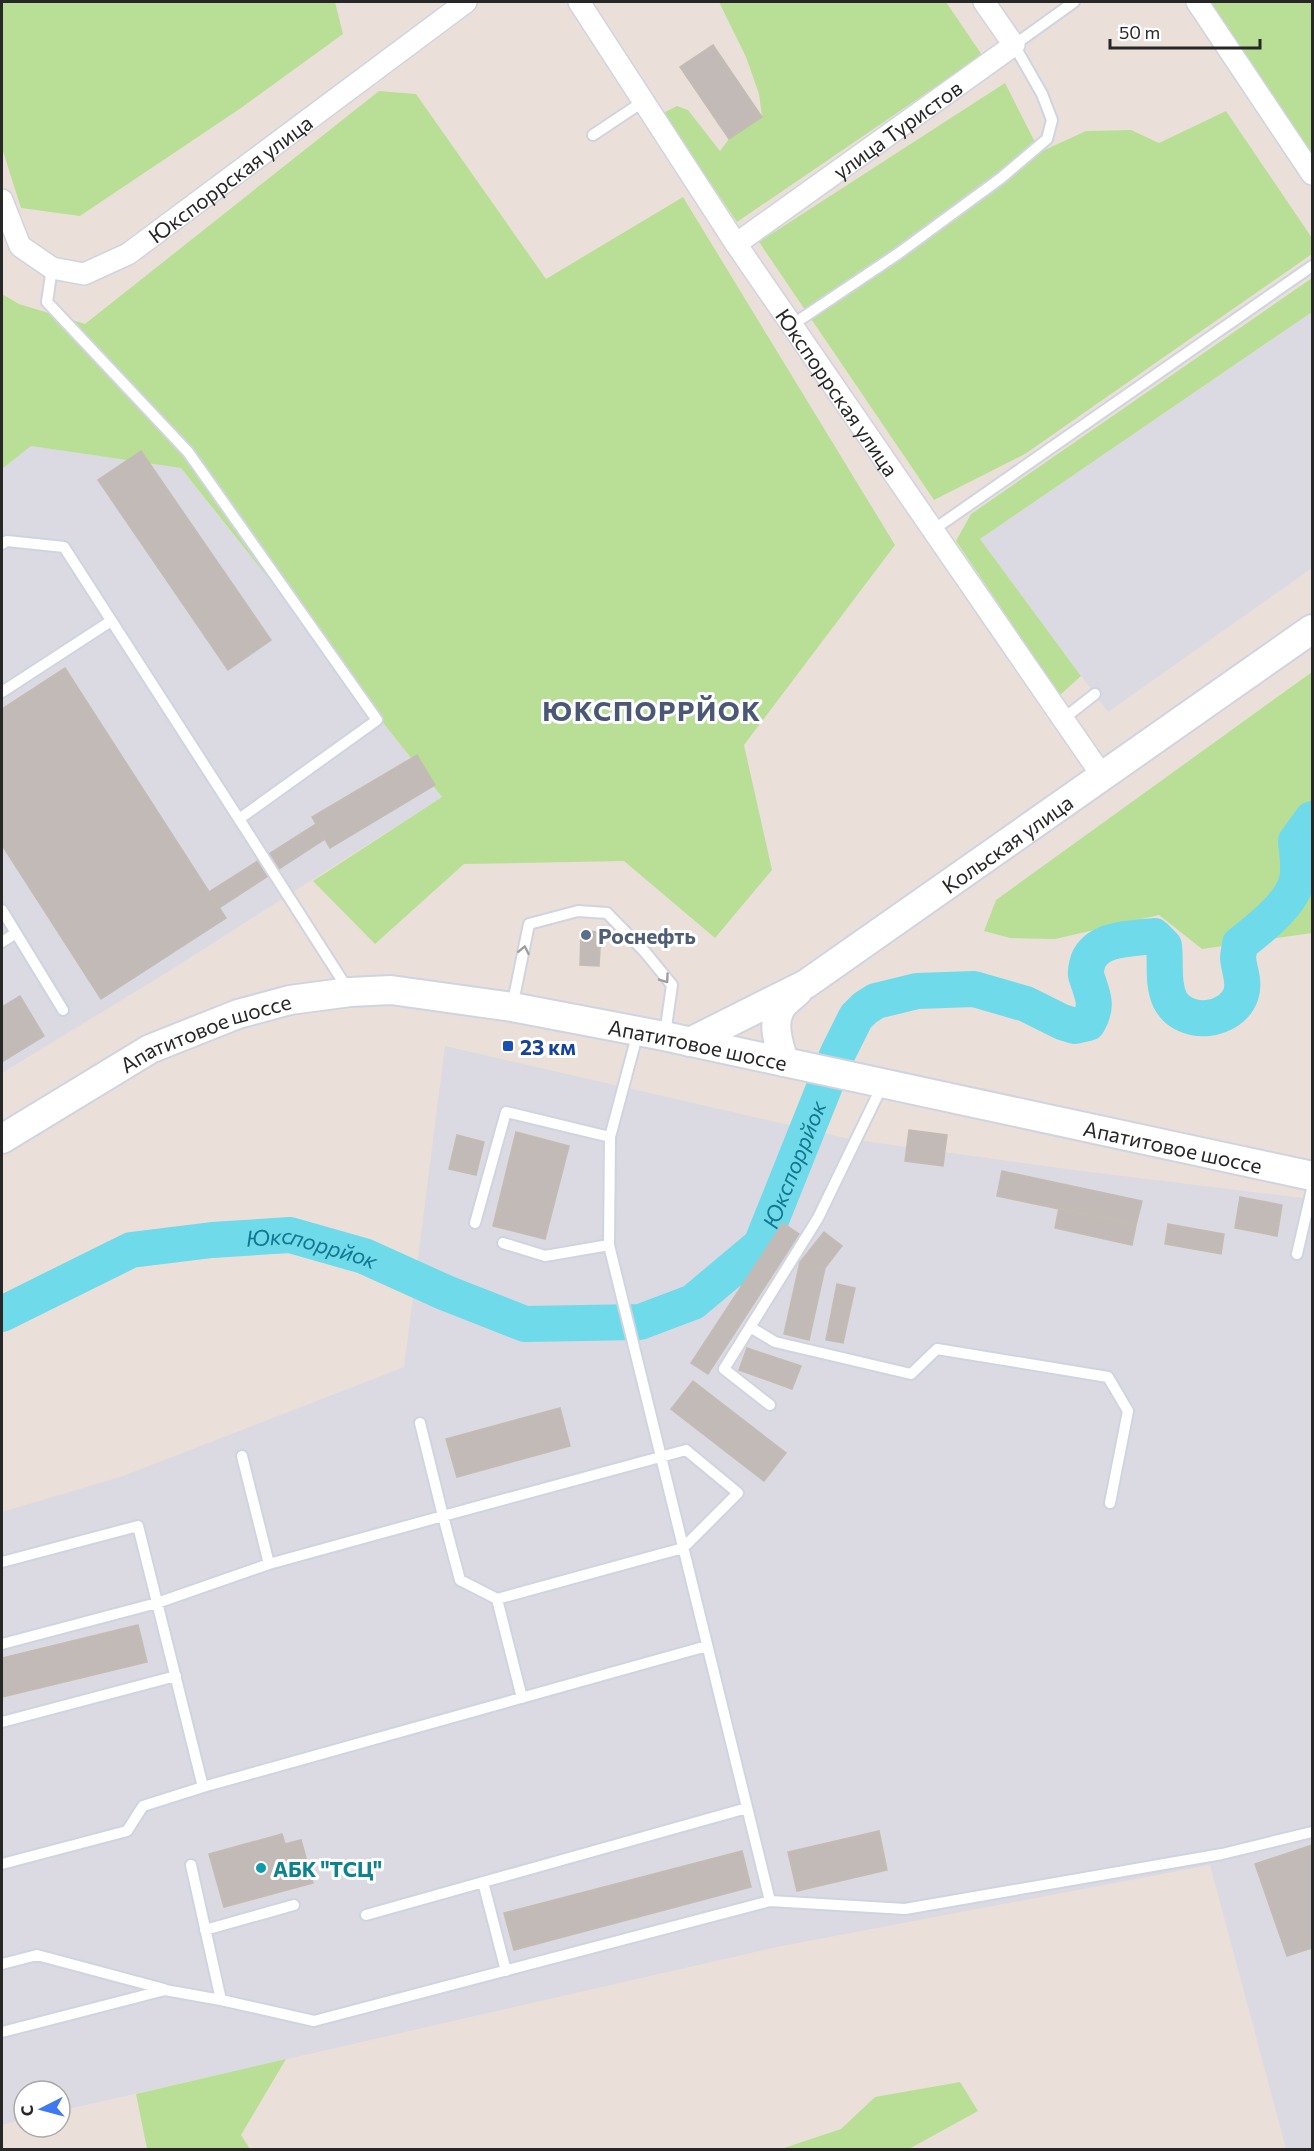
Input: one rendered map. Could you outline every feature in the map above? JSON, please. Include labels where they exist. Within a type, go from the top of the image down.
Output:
[{"type":"street","name":"Юкспоррская улица","points":[[2,200],[20,246],[52,268],[84,274],[128,254],[466,2]]},
{"type":"street","name":"Юкспоррская улица","points":[[579,2],[736,244],[1103,777]]},
{"type":"street","points":[[984,2],[1014,45]]},
{"type":"street","points":[[1197,2],[1312,174]]},
{"type":"street","name":"улица Туристов","points":[[736,244],[1014,45]]},
{"type":"street","name":"Кольская улица","points":[[664,1037],[806,984],[1312,629]]},
{"type":"street","points":[[794,1064],[776,1037],[777,1019],[783,1005],[806,984]]},
{"type":"street","name":"Апатитовое шоссе","points":[[2,1139],[150,1049],[238,1014],[290,1000],[350,992],[392,990],[512,1007],[664,1037],[884,1082],[1312,1176]]},
{"type":"lane","points":[[792,325],[908,246],[1001,178],[1047,139],[1052,120],[1042,94],[1014,45],[1074,2]]},
{"type":"lane","points":[[593,135],[644,101]]},
{"type":"lane","points":[[933,530],[1312,266]]},
{"type":"lane","points":[[52,268],[47,302],[188,452],[377,720],[239,819]]},
{"type":"lane","points":[[2,544],[7,541],[64,547],[350,992]]},
{"type":"lane","points":[[2,692],[111,621]]},
{"type":"lane","points":[[1063,719],[1095,694]]},
{"type":"lane","points":[[2,910],[63,1010]]},
{"type":"lane","points":[[512,1007],[529,924],[578,911],[607,913],[645,952],[672,985],[664,1037],[610,1137],[609,1247],[770,1901]]},
{"type":"lane","points":[[2,942],[16,933]]},
{"type":"lane","points":[[771,1405],[724,1369],[818,1218],[884,1082]]},
{"type":"lane","points":[[475,1223],[506,1112],[610,1137]]},
{"type":"lane","points":[[1297,1254],[1312,1189]]},
{"type":"lane","points":[[503,1243],[544,1256],[609,1247]]},
{"type":"lane","points":[[750,1327],[775,1342],[911,1374],[937,1349],[1108,1377],[1128,1411],[1110,1503]]},
{"type":"lane","points":[[2,1644],[157,1603],[269,1564],[443,1516],[686,1450],[738,1493],[683,1548],[497,1599],[460,1580],[443,1516],[420,1423]]},
{"type":"lane","points":[[242,1456],[269,1564]]},
{"type":"lane","points":[[2,1562],[138,1526],[204,1787]]},
{"type":"lane","points":[[497,1599],[522,1698]]},
{"type":"lane","points":[[2,1864],[127,1831],[143,1806],[204,1787],[707,1646]]},
{"type":"lane","points":[[2,1722],[176,1676]]},
{"type":"lane","points":[[366,1915],[747,1808]]},
{"type":"lane","points":[[2,1964],[37,1955],[165,1990],[314,2021],[770,1901],[905,1909],[1222,1854],[1312,1832]]},
{"type":"lane","points":[[191,1865],[221,2000]]},
{"type":"lane","points":[[483,1882],[506,1971]]},
{"type":"lane","points":[[205,1930],[294,1905]]},
{"type":"lane","points":[[2,2032],[165,1990]]},
{"type":"shaded area","points":[[1312,312],[1312,568],[1108,712],[980,539]]},
{"type":"shaded area","points":[[31,446],[181,468],[442,797],[171,970],[2,1073],[2,469]]},
{"type":"shaded area","points":[[445,1046],[850,1139],[1082,1171],[1312,1199],[1312,2149],[1286,2149],[1210,1865],[777,1947],[72,2108],[72,2079],[12,2079],[12,2122],[2,2125],[2,1512],[123,1476],[404,1367]]},
{"type":"green space","points":[[2,2],[335,2],[343,34],[241,108],[80,216],[21,208],[2,148]]},
{"type":"green space","points":[[719,2],[946,2],[982,55],[737,222],[663,113],[677,106],[688,110],[720,151],[729,139],[762,117],[759,94],[746,57]]},
{"type":"green space","points":[[1208,2],[1312,2],[1312,160]]},
{"type":"green space","points":[[1005,83],[1040,152],[1086,131],[1131,130],[1159,143],[1226,111],[1312,238],[1312,254],[1025,454],[934,500],[759,242]]},
{"type":"green space","points":[[379,91],[416,94],[546,279],[683,197],[895,545],[744,745],[772,870],[715,938],[624,861],[464,864],[375,944],[313,881],[442,797],[181,468],[31,446],[2,469],[2,294],[19,304],[85,324]]},
{"type":"green space","points":[[1312,278],[1312,312],[980,539],[1081,676],[1060,695],[956,541],[971,514]]},
{"type":"green space","points":[[1312,672],[1312,933],[1202,949],[1159,915],[1055,939],[1010,938],[984,931],[996,900]]},
{"type":"green space","points":[[286,2059],[241,2135],[250,2149],[147,2149],[136,2094]]},
{"type":"green space","points":[[960,2082],[978,2111],[909,2149],[781,2149],[841,2129],[875,2097]]},
{"type":"building","points":[[713,45],[762,117],[729,139],[680,67]]},
{"type":"building","points":[[141,451],[271,640],[228,670],[98,480]]},
{"type":"building","points":[[65,668],[226,918],[101,999],[2,845],[2,709]]},
{"type":"building","points":[[417,755],[435,785],[330,848],[312,817]]},
{"type":"building","points":[[316,824],[325,839],[219,908],[209,892]]},
{"type":"building","points":[[581,931],[601,932],[599,966],[580,965]]},
{"type":"building","points":[[20,996],[44,1036],[2,1062],[2,1007]]},
{"type":"building","points":[[909,1130],[947,1135],[943,1166],[905,1161]]},
{"type":"building","points":[[516,1132],[569,1146],[545,1239],[493,1226]]},
{"type":"building","points":[[457,1135],[484,1142],[476,1175],[449,1169]]},
{"type":"building","points":[[1002,1171],[1142,1201],[1136,1225],[997,1196]]},
{"type":"building","points":[[1240,1197],[1282,1205],[1277,1236],[1235,1228]]},
{"type":"building","points":[[1059,1208],[1136,1225],[1132,1245],[1055,1228]]},
{"type":"building","points":[[783,1223],[799,1234],[708,1374],[691,1363]]},
{"type":"building","points":[[1168,1224],[1224,1234],[1221,1254],[1165,1244]]},
{"type":"building","points":[[824,1232],[842,1246],[825,1268],[800,1262]]},
{"type":"building","points":[[800,1262],[825,1268],[809,1340],[784,1334]]},
{"type":"building","points":[[837,1284],[855,1288],[843,1343],[826,1340]]},
{"type":"building","points":[[747,1348],[801,1366],[792,1389],[739,1370]]},
{"type":"building","points":[[693,1381],[786,1453],[764,1481],[671,1409]]},
{"type":"building","points":[[560,1408],[570,1446],[457,1477],[446,1439]]},
{"type":"building","points":[[138,1625],[147,1662],[2,1697],[2,1658]]},
{"type":"building","points":[[879,1831],[887,1870],[797,1891],[788,1852]]},
{"type":"building","name":"АБК \"ТСЦ\"","points":[[282,1834],[285,1844],[301,1840],[313,1883],[224,1907],[209,1854]]},
{"type":"building","points":[[1312,1845],[1312,1948],[1287,1956],[1255,1864]]},
{"type":"building","points":[[742,1851],[751,1887],[514,1950],[504,1913]]},
{"type":"waterway","name":"Юкспоррйок","points":[[2,1314],[131,1250],[212,1240],[290,1235],[364,1256],[446,1293],[525,1324],[640,1322],[693,1302],[761,1245],[838,1053],[856,1017],[865,1008],[876,1001],[917,991],[974,989],[1026,1004],[1075,1026],[1088,1023],[1094,1005],[1086,972],[1088,961],[1093,953],[1107,943],[1154,936],[1164,946],[1166,987],[1170,1000],[1177,1009],[1197,1018],[1219,1016],[1228,1011],[1241,994],[1242,980],[1238,958],[1240,944],[1282,907],[1294,889],[1298,870],[1296,841],[1312,819]]},
{"type":"place","name":"Роснефть","points":[[586,935]]},
{"type":"place","name":"23 км","points":[[508,1046]]},
{"type":"place","name":"АБК \"ТСЦ\"","points":[[261,1868]]},
{"type":"district","name":"ЮКСПОРРЙОК","points":[[652,710]]}]
